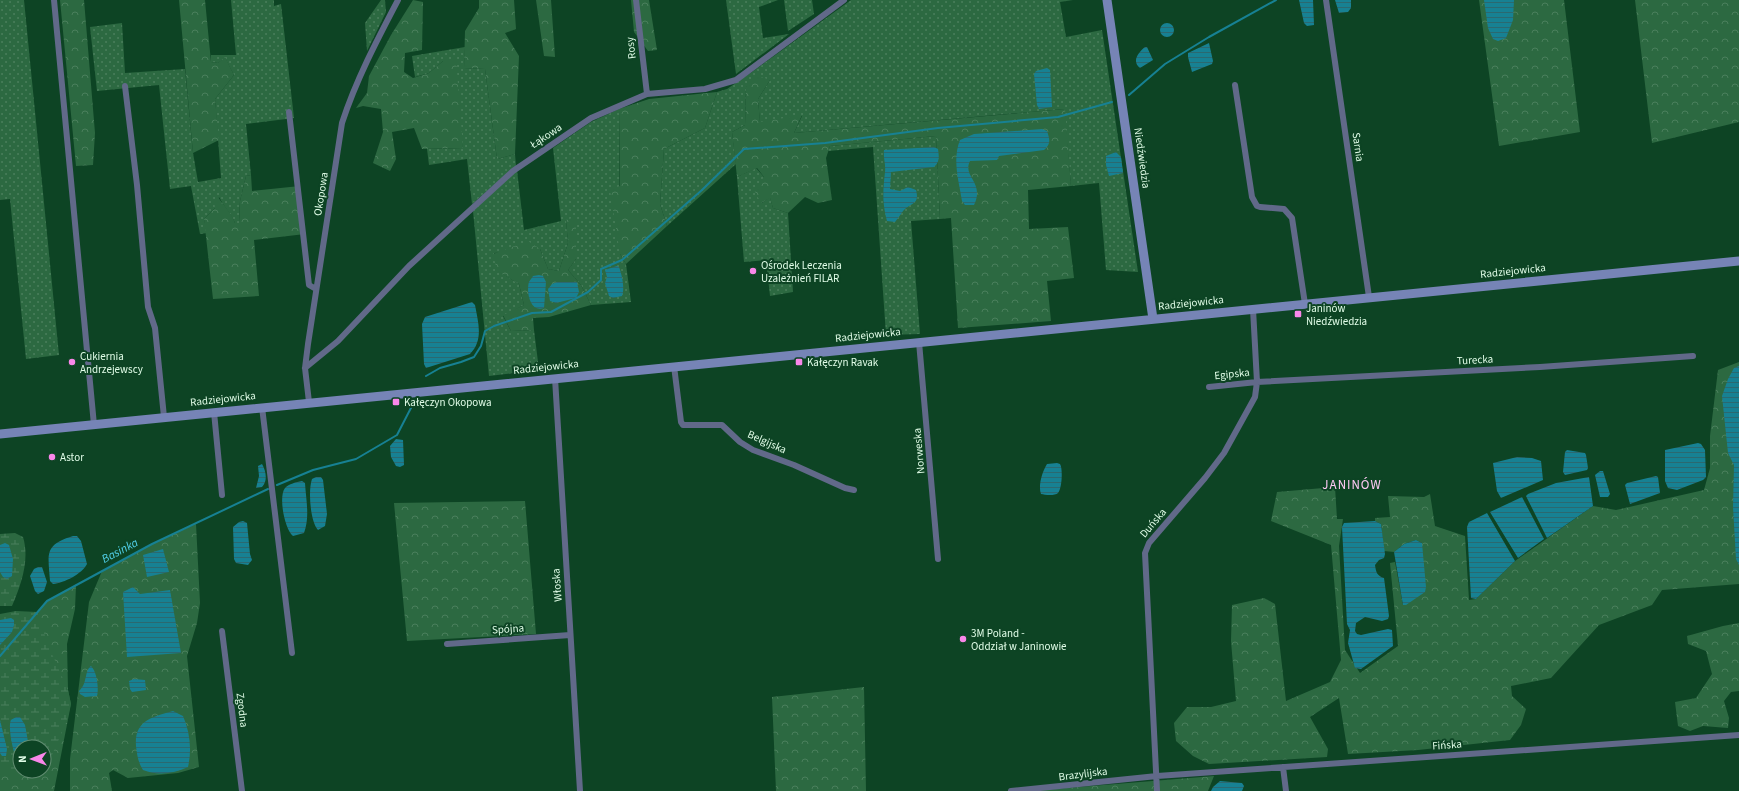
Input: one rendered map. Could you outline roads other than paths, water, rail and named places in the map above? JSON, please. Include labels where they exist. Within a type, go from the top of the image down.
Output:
[{"type":"main road","name":"Niedźwiedzia","points":[[1107,0],[1153,318]]},
{"type":"main road","name":"Radziejowicka","points":[[0,434],[1153,318],[1739,261]]},
{"type":"street","points":[[54,0],[94,425]]},
{"type":"street","name":"Okopowa","points":[[309,402],[306,368],[316,289],[342,123],[350,99],[360,77],[398,0]]},
{"type":"street","name":"Rosy","points":[[636,0],[647,94]]},
{"type":"street","name":"Łąkowa","points":[[306,368],[338,341],[409,266],[513,171],[591,118],[647,94],[705,89],[736,80],[844,0]]},
{"type":"street","name":"Sarnia","points":[[1326,0],[1370,297]]},
{"type":"street","points":[[1235,85],[1252,197],[1257,206],[1284,209],[1292,218],[1305,304]]},
{"type":"street","points":[[125,86],[137,185],[148,307],[155,328],[164,417]]},
{"type":"street","points":[[289,112],[308,285],[316,289]]},
{"type":"street","name":"Duńska","points":[[1157,791],[1145,560],[1146,548],[1154,536],[1205,478],[1224,453],[1254,397],[1257,382],[1253,309]]},
{"type":"street","name":"Norweska","points":[[919,342],[938,559]]},
{"type":"street","name":"Turecka","points":[[1257,382],[1540,367],[1694,356]]},
{"type":"street","name":"Belgijska","points":[[674,366],[681,422],[683,425],[722,424],[740,442],[753,450],[794,465],[845,488],[854,490]]},
{"type":"street","name":"Włoska","points":[[555,378],[580,791]]},
{"type":"street","name":"Egipska","points":[[1209,387],[1257,382]]},
{"type":"street","points":[[262,407],[292,653]]},
{"type":"street","points":[[214,412],[222,495]]},
{"type":"street","name":"Zgodna","points":[[222,631],[242,791]]},
{"type":"street","name":"Spójna","points":[[447,644],[570,635]]},
{"type":"street","name":"Fińska","points":[[1157,776],[1739,735]]},
{"type":"street","points":[[1283,766],[1286,791]]},
{"type":"street","name":"Brazylijska","points":[[1011,791],[1157,776]]},
{"type":"water","points":[[1299,0],[1313,0],[1314,25],[1307,26],[1304,23]]},
{"type":"water","points":[[1335,0],[1351,0],[1351,8],[1348,12],[1339,13]]},
{"type":"water","points":[[1484,0],[1514,0],[1513,20],[1506,38],[1498,41],[1493,39],[1488,28]]},
{"type":"water","points":[[1167,23],[1172,25],[1174,30],[1172,35],[1167,37],[1162,35],[1160,30],[1162,25]]},
{"type":"water","points":[[1209,43],[1213,61],[1212,64],[1192,72],[1188,53]]},
{"type":"water","points":[[1147,47],[1153,60],[1140,68],[1137,65],[1136,60],[1140,51]]},
{"type":"water","points":[[1047,68],[1050,70],[1052,107],[1039,109],[1037,105],[1034,74],[1036,71]]},
{"type":"water","points":[[1042,129],[1047,131],[1049,139],[1049,144],[1044,150],[999,156],[997,160],[970,161],[968,167],[977,191],[977,197],[974,205],[965,205],[962,201],[956,163],[960,140],[974,134]]},
{"type":"water","points":[[934,147],[938,149],[939,156],[934,167],[891,172],[890,189],[900,191],[908,187],[916,190],[917,198],[914,203],[903,211],[895,222],[887,221],[883,196],[885,169],[884,150]]},
{"type":"water","points":[[1116,152],[1121,157],[1123,173],[1109,176],[1106,165],[1106,156]]},
{"type":"water","points":[[617,266],[619,267],[622,278],[623,293],[622,296],[613,298],[609,296],[605,283],[607,277],[605,270]]},
{"type":"water","points":[[533,276],[543,276],[546,282],[544,308],[539,309],[532,305],[530,301],[528,286]]},
{"type":"water","points":[[557,282],[577,282],[579,292],[576,298],[556,303],[550,301],[548,289],[552,284]]},
{"type":"water","points":[[472,302],[475,305],[479,331],[479,337],[474,349],[470,354],[426,368],[424,364],[422,324],[425,317]]},
{"type":"water","points":[[1739,366],[1739,565],[1736,559],[1733,507],[1734,465],[1728,453],[1722,396],[1734,368]]},
{"type":"water","points":[[396,439],[403,440],[404,465],[400,467],[396,466],[391,457],[390,446]]},
{"type":"water","points":[[1698,443],[1701,444],[1705,450],[1706,477],[1703,480],[1677,490],[1668,488],[1665,481],[1665,450]]},
{"type":"water","points":[[1567,450],[1585,453],[1588,468],[1587,470],[1565,475],[1563,472],[1565,452]]},
{"type":"water","points":[[1517,457],[1532,458],[1541,461],[1543,480],[1501,498],[1497,491],[1493,463]]},
{"type":"water","points":[[262,464],[265,470],[266,479],[262,487],[256,488],[259,476],[258,466]]},
{"type":"water","points":[[1047,464],[1060,464],[1062,470],[1061,483],[1058,493],[1055,495],[1041,494],[1040,483],[1045,467]]},
{"type":"water","points":[[1600,471],[1603,471],[1610,494],[1608,497],[1600,497],[1595,475]]},
{"type":"water","points":[[1656,476],[1658,477],[1660,493],[1630,504],[1625,485],[1627,483]]},
{"type":"water","points":[[321,477],[323,480],[327,514],[325,526],[318,530],[313,520],[310,498],[312,479]]},
{"type":"water","points":[[1589,477],[1593,506],[1547,538],[1526,496],[1556,483]]},
{"type":"water","points":[[302,481],[305,483],[307,521],[304,533],[293,536],[290,533],[285,521],[282,498],[283,492],[288,485]]},
{"type":"water","points":[[1522,497],[1544,539],[1518,558],[1490,512]]},
{"type":"water","points":[[1487,513],[1515,561],[1476,599],[1471,598],[1467,527],[1469,522]]},
{"type":"water","points":[[243,521],[247,523],[252,560],[248,565],[236,563],[234,559],[233,527],[239,522]]},
{"type":"water","points":[[1375,521],[1381,524],[1385,554],[1384,558],[1379,560],[1375,565],[1377,573],[1384,578],[1389,616],[1388,619],[1382,621],[1365,617],[1356,623],[1355,631],[1357,634],[1361,635],[1388,629],[1392,630],[1393,646],[1361,669],[1355,668],[1348,643],[1350,630],[1347,624],[1342,527],[1344,523]]},
{"type":"water","points":[[73,536],[77,536],[81,541],[87,564],[85,568],[72,577],[62,582],[53,584],[50,581],[50,551],[57,543]]},
{"type":"water","points":[[1416,540],[1422,543],[1426,587],[1425,592],[1406,605],[1403,605],[1394,552],[1404,544]]},
{"type":"water","points":[[5,543],[9,545],[13,559],[12,576],[7,579],[3,577],[0,572],[0,545]]},
{"type":"water","points":[[163,549],[169,572],[147,577],[143,555]]},
{"type":"water","points":[[42,567],[47,582],[44,591],[38,594],[35,591],[30,576],[34,569]]},
{"type":"water","points":[[133,587],[140,594],[170,590],[181,653],[127,657],[123,592]]},
{"type":"water","points":[[11,618],[14,620],[12,632],[0,645],[0,620]]},
{"type":"water","points":[[91,666],[95,672],[97,680],[97,696],[85,697],[80,694],[79,691],[84,684],[87,671]]},
{"type":"water","points":[[134,679],[145,680],[146,690],[132,692],[129,681]]},
{"type":"water","points":[[173,711],[183,716],[187,728],[190,741],[188,767],[177,771],[160,774],[143,770],[136,749],[136,737],[138,730],[146,721],[158,715]]},
{"type":"water","points":[[16,717],[20,717],[25,725],[28,739],[12,739],[12,742],[10,730],[11,720]]},
{"type":"water","points":[[0,720],[7,749],[6,756],[2,756],[0,753]]},
{"type":"water","points":[[1220,781],[1242,783],[1244,786],[1242,791],[1211,791]]},
{"type":"waterway","points":[[1129,95],[1165,64],[1209,37],[1276,0]]},
{"type":"waterway","points":[[426,376],[440,368],[474,357],[481,346],[485,331],[494,326],[532,313],[551,312],[588,292],[601,280],[601,269],[622,260],[702,190],[744,149],[825,143],[938,128],[1058,117],[1112,102]]},
{"type":"waterway","points":[[277,485],[313,470],[356,459],[397,435],[413,404]]},
{"type":"waterway","name":"Basinka","points":[[0,656],[47,601],[152,544],[268,489]]},
{"type":"place","name":"Ośrodek Leczenia Uzależnień FILAR","points":[[753,271]]},
{"type":"place","name":"Janinów Niedźwiedzia","points":[[1298,314]]},
{"type":"place","name":"Cukiernia Andrzejewscy","points":[[72,362]]},
{"type":"place","name":"Kałęczyn Ravak","points":[[799,362]]},
{"type":"place","name":"Kałęczyn Okopowa","points":[[396,402]]},
{"type":"place","name":"Astor","points":[[52,457]]},
{"type":"place","name":"3M Poland - Oddział w Janinowie","points":[[963,639]]},
{"type":"district","name":"JANINÓW","points":[[1352,485]]}]
